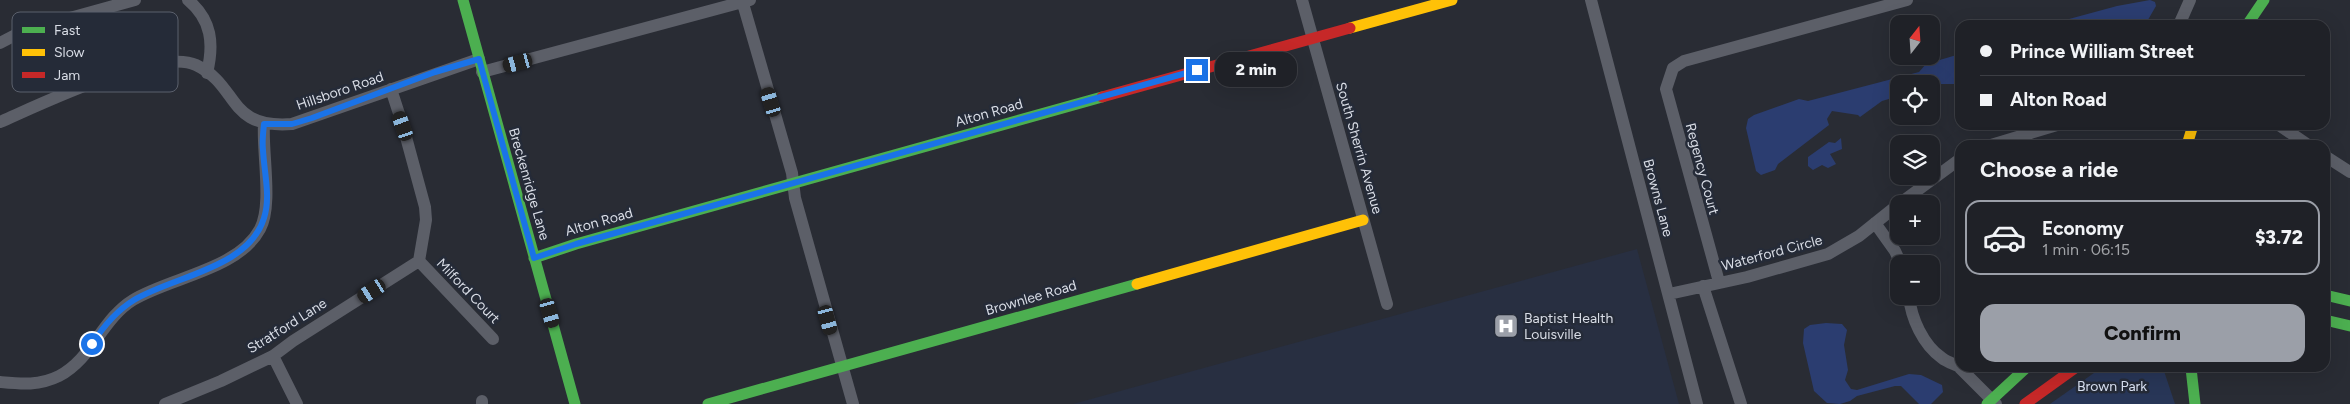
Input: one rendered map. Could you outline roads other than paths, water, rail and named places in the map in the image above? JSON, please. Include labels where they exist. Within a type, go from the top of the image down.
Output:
[{"type":"street","points":[[90,12],[135,0]]},
{"type":"street","points":[[188,0],[200,12],[207,24],[212,50],[207,73]]},
{"type":"street","name":"Breckenridge Lane","points":[[463,0],[575,404]]},
{"type":"street","name":"South Sherrin Avenue","points":[[1302,0],[1387,304]]},
{"type":"street","name":"Alton Road","points":[[534,258],[576,244],[1452,0]]},
{"type":"street","name":"Browns Lane","points":[[1591,0],[1697,404]]},
{"type":"street","name":"Regency Court","points":[[1719,282],[1666,89],[1672,68],[1684,61],[1907,0]]},
{"type":"street","points":[[2181,20],[2190,0]]},
{"type":"street","points":[[2250,20],[2264,0]]},
{"type":"street","points":[[482,72],[745,1],[792,173],[795,198],[853,404]]},
{"type":"street","points":[[0,43],[12,37]]},
{"type":"street","name":"Hillsboro Road","points":[[264,124],[292,124],[312,118],[479,59]]},
{"type":"street","points":[[0,382],[37,384],[61,375],[84,356],[111,319],[126,305],[158,287],[220,264],[248,245],[261,228],[266,210],[263,148],[264,124],[252,119],[243,112],[207,73],[196,65],[185,62],[178,63]]},
{"type":"street","name":"Milford Court","points":[[391,89],[425,207],[426,220],[419,261],[493,339]]},
{"type":"street","points":[[1,120],[68,92]]},
{"type":"street","points":[[2008,140],[2040,130]]},
{"type":"street","points":[[2286,130],[2301,140]]},
{"type":"street","points":[[2330,159],[2350,172]]},
{"type":"street","name":"Waterford Circle","points":[[1911,195],[1955,163]]},
{"type":"street","name":"Waterford Circle","points":[[1669,294],[1748,277],[1828,254],[1859,236],[1890,211]]},
{"type":"street","name":"Brownlee Road","points":[[708,404],[1363,220]]},
{"type":"street","points":[[1875,223],[1896,255]]},
{"type":"street","name":"Stratford Lane","points":[[165,404],[221,381],[273,356],[293,341],[419,261]]},
{"type":"street","points":[[1703,286],[1741,404]]},
{"type":"street","points":[[2330,296],[2350,301]]},
{"type":"street","points":[[1911,305],[1912,313],[1924,339],[1943,359],[1955,365]]},
{"type":"street","points":[[2330,321],[2350,326]]},
{"type":"street","points":[[273,356],[297,404]]},
{"type":"street","points":[[1964,372],[1992,403],[2022,372]]},
{"type":"street","points":[[2025,404],[2069,372]]},
{"type":"street","points":[[2191,372],[2194,404]]},
{"type":"place","name":"Baptist Health Louisville","points":[[1506,326]]},
{"type":"park label","name":"Brown Park","points":[[2112,386]]}]
